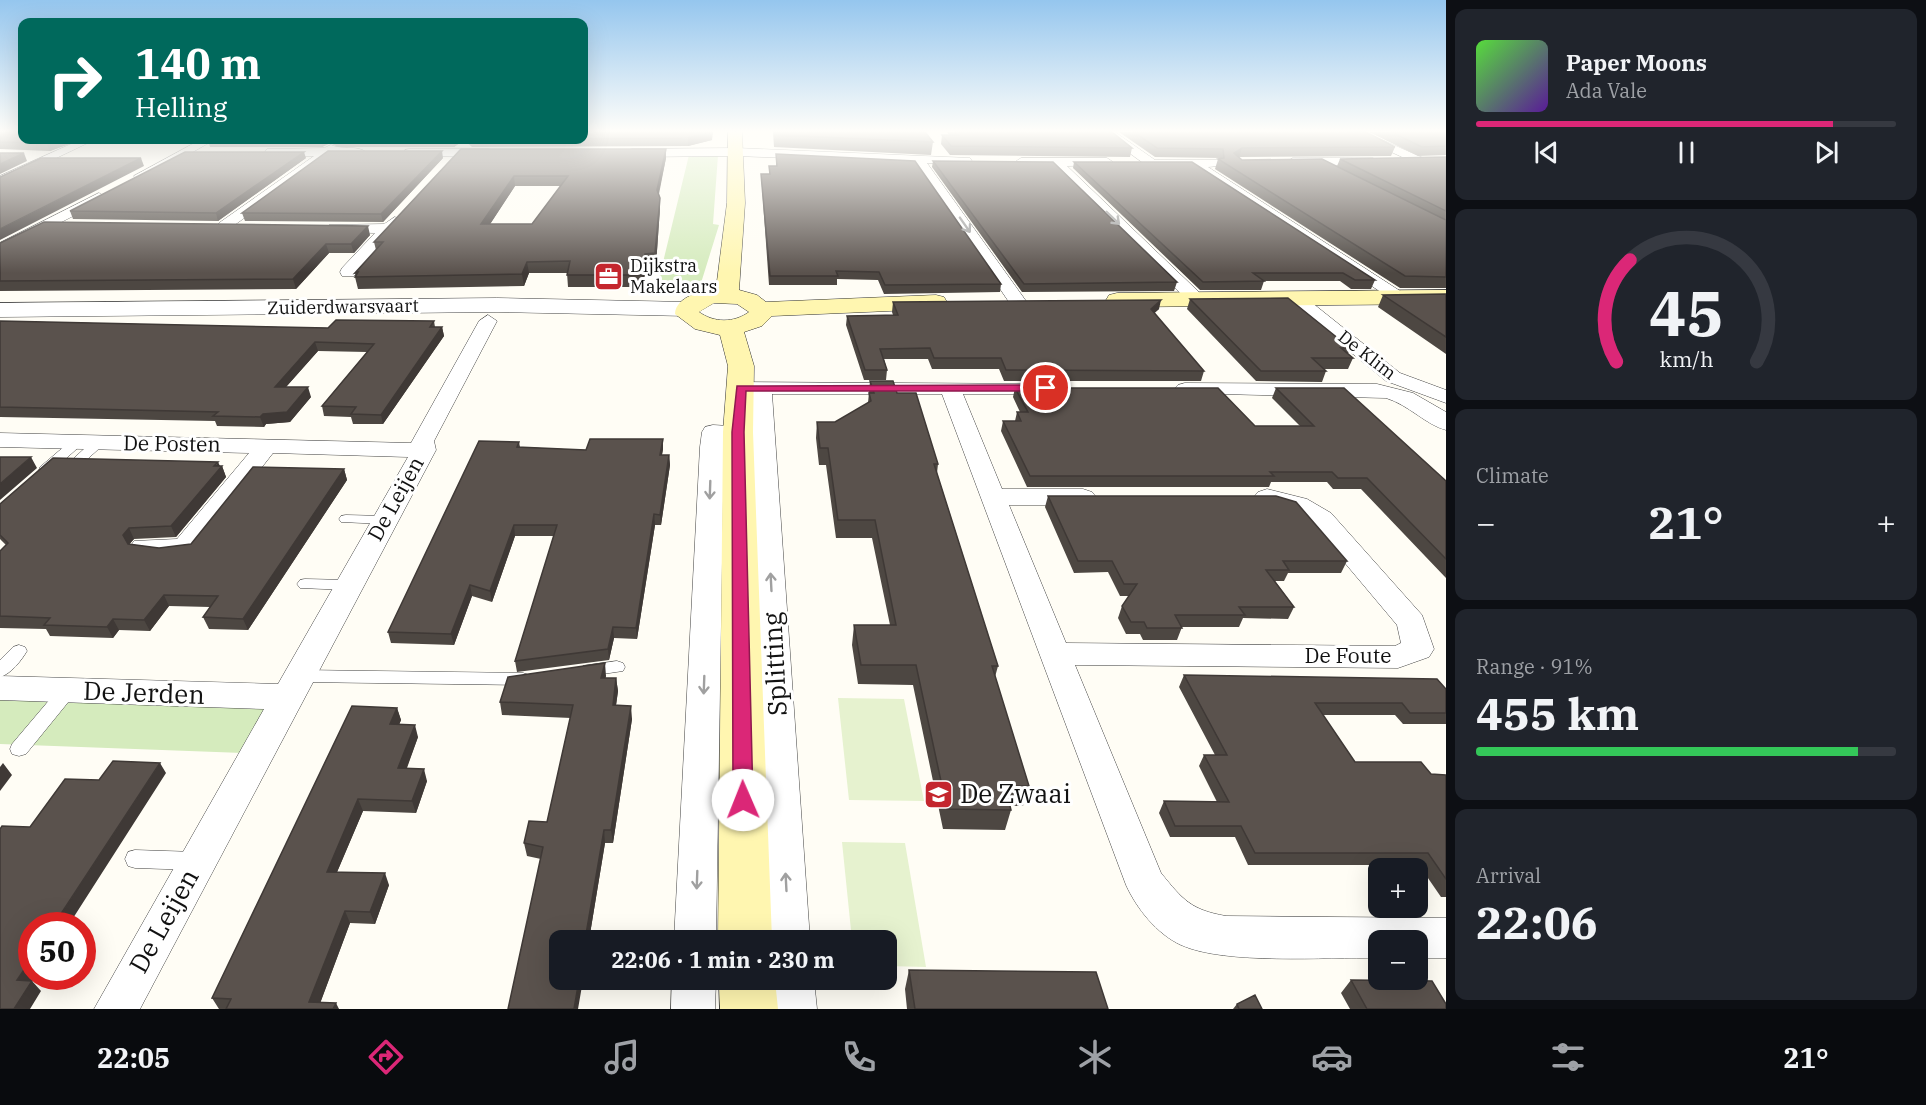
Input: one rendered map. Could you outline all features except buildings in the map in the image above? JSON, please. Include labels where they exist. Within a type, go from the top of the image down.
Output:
[{"type":"main road","points":[[736,179],[739,310]]},
{"type":"main road","points":[[1100,300],[1446,297]]},
{"type":"main road","points":[[993,302],[1041,301]]},
{"type":"main road","points":[[687,309],[687,315],[702,324],[739,310],[957,302]]},
{"type":"main road","name":"Splitting","points":[[739,310],[741,366],[751,388],[726,432],[745,930]]},
{"type":"main road","points":[[748,990],[749,1009]]},
{"type":"street","points":[[0,249],[133,179]]},
{"type":"street","points":[[247,226],[218,226],[287,179]]},
{"type":"street","points":[[932,179],[1017,301]]},
{"type":"street","points":[[1073,179],[1196,299]]},
{"type":"street","points":[[1219,179],[1402,298]]},
{"type":"street","points":[[348,272],[403,212]]},
{"type":"street","points":[[47,225],[82,225]]},
{"type":"street","points":[[317,228],[388,229]]},
{"type":"street","name":"De Klim","points":[[1295,298],[1394,378],[1446,397]]},
{"type":"street","name":"Zuiderdwarsvaart","points":[[0,310],[526,300],[687,309]]},
{"type":"street","name":"De Leijen","points":[[116,1009],[424,450],[422,441],[488,321]]},
{"type":"street","points":[[751,388],[1070,388]]},
{"type":"street","name":"Splitting","points":[[751,388],[788,930]]},
{"type":"street","points":[[950,388],[991,497],[1146,885],[1166,910],[1194,930],[1226,936],[1446,938]]},
{"type":"street","name":"De Klim","points":[[1166,389],[1377,390],[1399,393],[1417,401],[1446,423]]},
{"type":"street","name":"Splitting","points":[[696,930],[726,432]]},
{"type":"street","name":"De Posten","points":[[0,440],[85,448],[267,446],[424,450]]},
{"type":"street","name":"De Posten","points":[[144,548],[184,548],[267,446]]},
{"type":"street","name":"De Foute","points":[[1053,654],[1398,657],[1418,649],[1411,622],[1322,519],[1298,504],[1271,496],[1249,496]]},
{"type":"street","points":[[991,497],[1104,497]]},
{"type":"street","name":"De Jerden","points":[[0,688],[68,690],[294,687]]},
{"type":"street","points":[[693,1009],[694,990]]},
{"type":"street","points":[[793,990],[795,1009]]},
{"type":"lane","points":[[32,482],[85,448]]},
{"type":"lane","points":[[346,519],[385,520]]},
{"type":"lane","points":[[305,584],[349,585]]},
{"type":"lane","points":[[0,671],[19,651]]},
{"type":"lane","points":[[573,672],[616,667]]},
{"type":"lane","points":[[294,687],[509,681],[541,677]]},
{"type":"lane","points":[[20,749],[68,690]]},
{"type":"lane","points":[[135,859],[198,861]]},
{"type":"green space","points":[[683,179],[716,179],[713,224],[719,225],[701,283],[664,293],[657,287]]},
{"type":"green space","points":[[838,698],[904,699],[924,801],[849,800]]},
{"type":"green space","points":[[0,699],[268,709],[243,753],[0,744]]},
{"type":"green space","points":[[842,842],[905,843],[926,967],[897,966],[897,930],[851,930]]},
{"type":"place","name":"Dijkstra Makelaars","points":[[609,276]]},
{"type":"place","name":"De Zwaai","points":[[939,794]]},
{"type":"route","points":[[743,800],[738,432],[741,388],[1046,388]]}]
